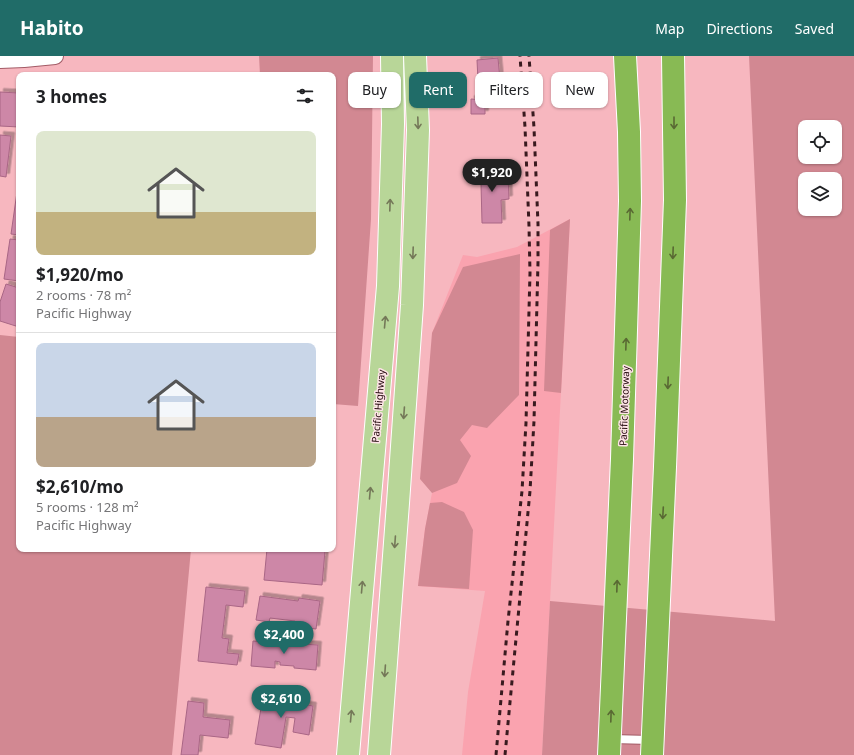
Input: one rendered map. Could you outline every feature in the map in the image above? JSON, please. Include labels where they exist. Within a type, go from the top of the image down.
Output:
[{"type":"highway","name":"Pacific Motorway","points":[[610,747],[630,201],[629,132],[625,56]]},
{"type":"highway","points":[[653,748],[675,200],[673,56]]},
{"type":"main road","name":"Pacific Highway","points":[[348,755],[388,286],[393,124],[392,56]]},
{"type":"main road","points":[[379,755],[412,305],[418,130],[415,56]]},
{"type":"main road","points":[[379,387],[405,387]]},
{"type":"street","points":[[0,60],[55,56]]},
{"type":"lane","points":[[610,747],[653,748]]},
{"type":"shaded area","points":[[259,56],[373,56],[373,72],[348,72],[348,108],[372,108],[371,219],[358,406],[336,404],[336,72],[260,72]]},
{"type":"shaded area","points":[[749,56],[854,56],[854,755],[542,755],[550,601],[775,621]]},
{"type":"shaded area","points":[[570,219],[542,755],[462,755],[468,692],[485,591],[418,586],[425,529],[432,493],[432,333],[463,255],[477,257],[517,247]]},
{"type":"shaded area","points":[[570,219],[561,393],[544,391],[550,230]]},
{"type":"shaded area","points":[[520,254],[519,395],[487,428],[472,425],[460,440],[471,456],[457,483],[432,493],[420,479],[432,333],[463,267]]},
{"type":"shaded area","points":[[0,335],[16,337],[16,552],[191,552],[172,755],[0,755]]},
{"type":"shaded area","points":[[442,502],[464,512],[473,530],[469,589],[418,586],[425,529],[430,503]]},
{"type":"building","points":[[498,58],[499,72],[478,72],[477,60]]},
{"type":"building","points":[[0,92],[16,93],[16,127],[0,126]]},
{"type":"building","points":[[471,99],[475,99],[475,108],[485,108],[485,114],[471,114]]},
{"type":"building","points":[[0,135],[11,136],[6,177],[0,176]]},
{"type":"building","points":[[488,166],[488,174],[508,174],[509,199],[501,200],[502,223],[482,223],[481,184],[474,184],[473,167]]},
{"type":"building","points":[[16,199],[16,235],[11,234]]},
{"type":"building","points":[[10,239],[16,240],[16,281],[4,279]]},
{"type":"building","points":[[6,284],[16,287],[16,326],[0,321],[0,302]]},
{"type":"building","points":[[267,552],[325,552],[322,585],[264,580]]},
{"type":"building","points":[[206,587],[245,591],[243,607],[226,605],[222,638],[229,639],[227,653],[239,654],[237,665],[198,661]]},
{"type":"building","points":[[260,596],[298,601],[299,598],[320,601],[316,629],[299,627],[299,624],[294,623],[295,621],[270,618],[269,622],[256,620]]},
{"type":"building","points":[[253,641],[318,645],[316,670],[280,665],[280,662],[275,661],[275,668],[251,666]]},
{"type":"building","points":[[264,690],[289,694],[287,706],[297,708],[297,703],[313,706],[309,735],[293,732],[295,718],[286,717],[281,748],[255,744]]},
{"type":"building","points":[[188,701],[204,703],[203,717],[230,720],[228,738],[200,735],[198,755],[181,755]]},
{"type":"railway","points":[[496,755],[522,491],[526,423],[530,273],[525,127],[520,56]]},
{"type":"railway","points":[[505,755],[530,491],[534,421],[538,224],[529,56]]}]
